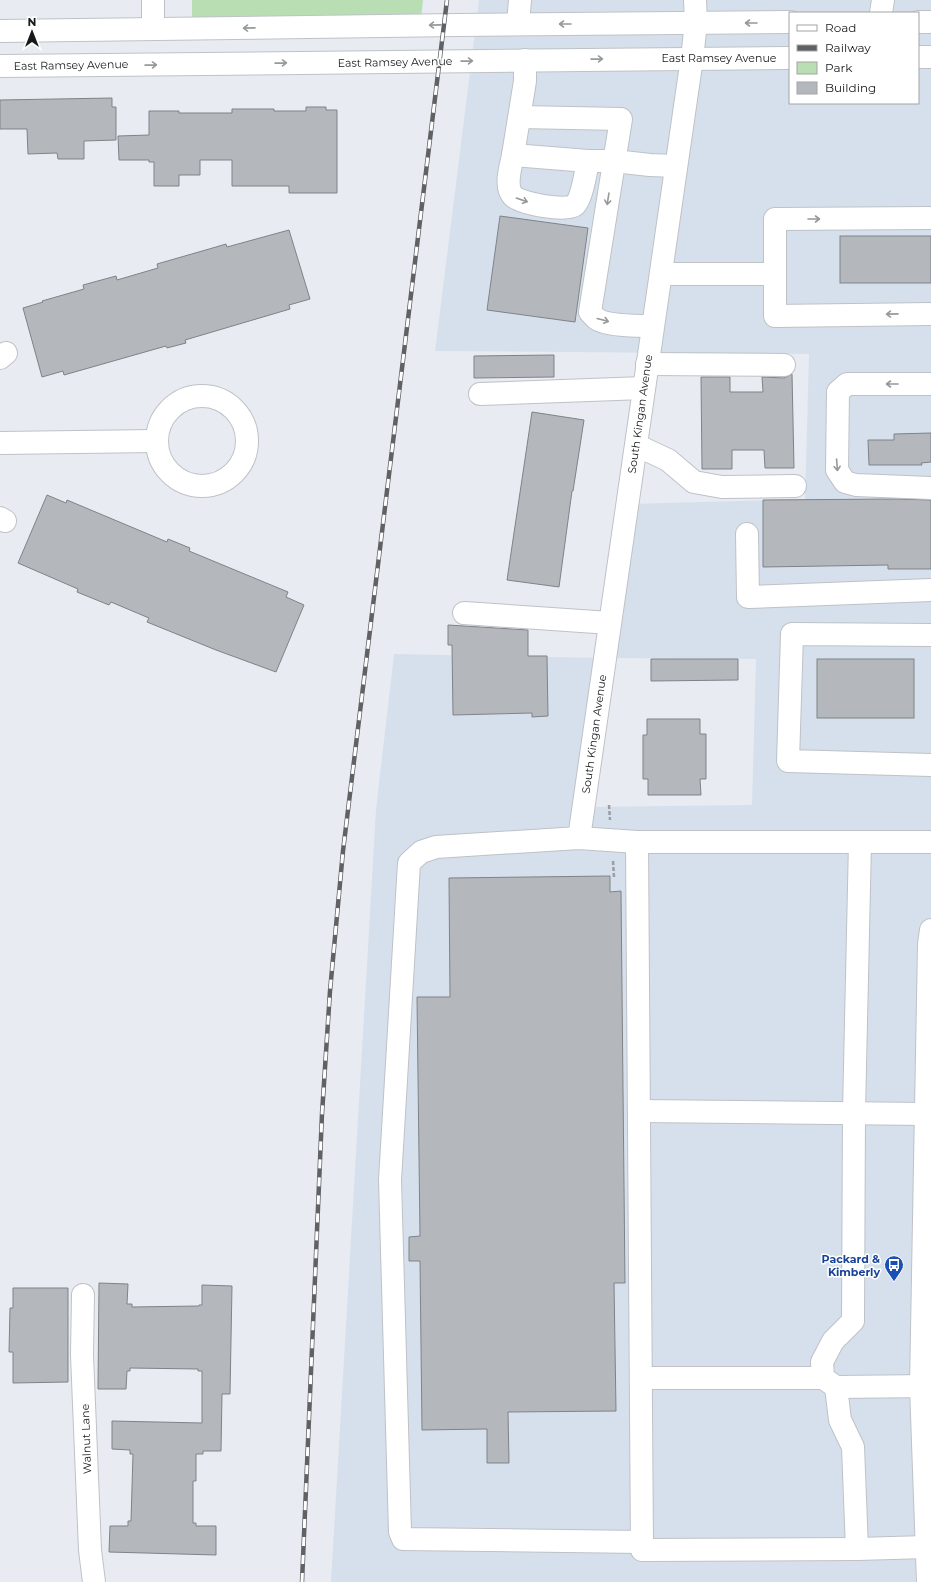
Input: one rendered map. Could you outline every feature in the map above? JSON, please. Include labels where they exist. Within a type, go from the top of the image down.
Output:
[{"type":"street","points":[[153,0],[153,29]]},
{"type":"street","points":[[518,24],[520,0]]},
{"type":"street","name":"South Kingan Avenue","points":[[579,838],[692,58],[696,23],[695,0]]},
{"type":"street","points":[[881,12],[883,0]]},
{"type":"street","points":[[0,31],[789,22]]},
{"type":"street","points":[[919,22],[931,22]]},
{"type":"street","points":[[919,57],[931,57]]},
{"type":"street","name":"East Ramsey Avenue","points":[[0,66],[789,58]]},
{"type":"street","points":[[525,60],[525,81],[508,180],[509,190],[513,196],[523,201],[554,207],[569,208],[579,199],[588,161]]},
{"type":"street","points":[[520,117],[621,119],[590,312],[597,319],[606,322],[653,326]]},
{"type":"street","points":[[513,155],[676,166]]},
{"type":"street","points":[[931,218],[775,219],[775,316],[931,314]]},
{"type":"street","points":[[661,274],[775,274]]},
{"type":"street","points":[[648,364],[784,365]]},
{"type":"street","points":[[931,384],[847,384],[838,392],[837,470],[845,482],[856,485],[931,488]]},
{"type":"street","points":[[480,394],[644,388]]},
{"type":"street","points":[[203,396],[217,398],[230,405],[240,416],[246,429],[248,444],[244,459],[236,472],[223,482],[208,486],[193,486],[178,480],[167,470],[159,456],[156,441],[159,427],[165,414],[170,409],[176,404],[189,398],[203,396]]},
{"type":"street","points":[[0,443],[156,441]]},
{"type":"street","points":[[636,445],[668,460],[694,482],[722,487],[795,486]]},
{"type":"street","points":[[747,534],[748,597],[931,590]]},
{"type":"street","points":[[464,613],[610,623]]},
{"type":"street","points":[[931,635],[792,634],[788,761],[931,765]]},
{"type":"street","points":[[642,1542],[403,1539],[400,1532],[390,1180],[409,863],[422,852],[436,847],[579,838],[637,842],[931,842]]},
{"type":"street","points":[[637,842],[642,1550],[857,1549],[927,1547]]},
{"type":"street","points":[[857,1549],[854,1448],[840,1420],[822,1362],[833,1341],[854,1321],[854,1112],[860,842]]},
{"type":"street","points":[[928,1582],[926,1114],[929,1087],[929,944],[931,930]]},
{"type":"street","points":[[639,1111],[854,1112],[926,1114]]},
{"type":"street","name":"Walnut Lane","points":[[83,1295],[83,1376],[90,1550],[94,1582]]},
{"type":"street","points":[[641,1378],[829,1382],[926,1386]]},
{"type":"shaded area","points":[[479,0],[931,0],[931,1105],[928,1582],[331,1582],[376,809],[394,654],[605,658],[627,504],[805,499],[809,354],[435,351]],"holes":[[[605,658],[756,659],[752,805],[583,807]]]},
{"type":"green space","points":[[192,0],[423,0],[421,18],[192,19]]},
{"type":"building","points":[[112,98],[112,107],[116,107],[116,140],[84,141],[84,159],[58,159],[57,153],[28,154],[27,129],[0,129],[0,100]]},
{"type":"building","points":[[306,107],[326,107],[326,110],[337,110],[337,193],[289,193],[289,186],[232,186],[232,160],[200,160],[200,175],[179,175],[179,186],[154,186],[154,162],[149,162],[149,160],[119,160],[118,136],[149,135],[149,111],[179,111],[179,113],[232,113],[232,109],[306,111]]},
{"type":"building","points":[[500,216],[588,228],[575,322],[487,310]]},
{"type":"building","points":[[289,230],[310,299],[289,305],[290,309],[185,340],[186,343],[167,348],[166,346],[64,375],[63,371],[42,377],[23,308],[84,289],[83,285],[116,276],[117,280],[158,268],[157,264],[226,244],[227,247]]},
{"type":"building","points":[[840,236],[931,236],[931,283],[840,283]]},
{"type":"building","points":[[554,355],[554,377],[474,378],[474,356]]},
{"type":"building","points":[[792,374],[794,468],[765,468],[764,450],[732,450],[732,469],[702,469],[701,377],[730,377],[730,392],[763,392],[762,377],[784,378]]},
{"type":"building","points":[[532,412],[584,420],[572,491],[559,587],[507,580]]},
{"type":"building","points":[[931,433],[931,462],[921,463],[922,465],[869,465],[868,440],[894,440],[894,434]]},
{"type":"building","points":[[47,495],[66,503],[67,500],[167,542],[168,539],[190,548],[189,551],[288,592],[286,597],[304,605],[276,672],[147,622],[149,618],[111,602],[109,605],[77,592],[78,589],[18,563]]},
{"type":"building","points":[[763,500],[931,500],[931,569],[888,569],[888,565],[763,567]]},
{"type":"building","points":[[448,625],[528,630],[528,656],[547,656],[548,716],[532,717],[532,713],[453,715],[452,645],[448,645]]},
{"type":"building","points":[[651,659],[738,659],[738,680],[651,681]]},
{"type":"building","points":[[817,659],[914,659],[914,718],[817,718]]},
{"type":"building","points":[[647,719],[700,719],[700,734],[706,734],[706,779],[700,779],[701,795],[648,795],[648,779],[643,779],[643,735],[647,735]]},
{"type":"building","points":[[610,876],[610,892],[621,891],[625,1283],[614,1283],[616,1411],[508,1412],[509,1463],[487,1463],[487,1429],[422,1430],[420,1261],[409,1261],[409,1237],[420,1236],[417,997],[450,997],[449,878]]},
{"type":"building","points":[[99,1283],[128,1284],[127,1304],[132,1304],[132,1307],[199,1306],[202,1305],[202,1285],[232,1286],[230,1394],[222,1394],[221,1451],[203,1451],[203,1454],[196,1454],[196,1481],[193,1481],[193,1523],[196,1523],[196,1526],[216,1526],[216,1555],[109,1552],[110,1526],[128,1526],[128,1521],[131,1521],[133,1454],[130,1454],[130,1450],[112,1449],[112,1421],[202,1423],[202,1371],[198,1371],[198,1369],[130,1368],[130,1371],[127,1371],[126,1389],[98,1389]]},
{"type":"building","points":[[13,1288],[68,1288],[68,1382],[13,1383],[13,1352],[9,1352],[10,1308],[13,1308]]},
{"type":"railway","points":[[302,1582],[322,1114],[330,991],[343,851],[447,0]]},
{"type":"place","name":"Packard & Kimberly","points":[[894,1282]]}]
